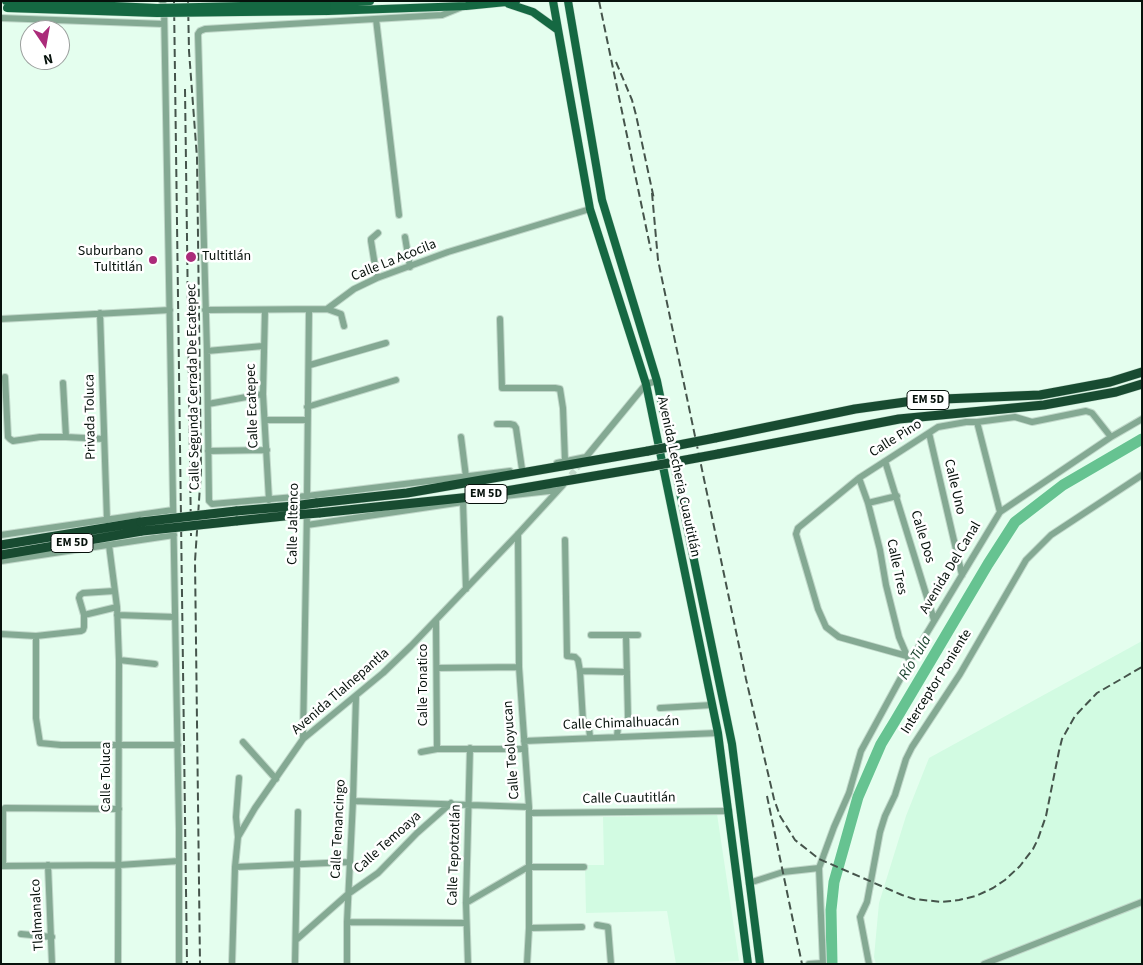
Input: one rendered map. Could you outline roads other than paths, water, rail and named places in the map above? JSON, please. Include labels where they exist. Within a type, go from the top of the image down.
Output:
[{"type":"highway","name":"EM 5D","points":[[318,508],[715,438],[870,407],[920,400],[1040,395],[1110,382],[1142,372]]},
{"type":"highway","name":"EM 5D","points":[[1,545],[294,510],[471,497],[653,466],[899,419],[1044,405],[1116,392],[1142,384]]},
{"type":"highway","name":"EM 5D","points":[[1,555],[142,527]]},
{"type":"main road","points":[[1,1],[5,6],[157,8],[466,6],[516,1]]},
{"type":"main road","points":[[327,7],[370,1]]},
{"type":"main road","name":"Avenida Lecheria Cuautitlán","points":[[553,1],[590,209],[646,384],[718,732],[748,964]]},
{"type":"main road","name":"Avenida Lecheria Cuautitlán","points":[[568,1],[602,200],[656,380],[732,744],[760,964]]},
{"type":"main road","points":[[502,3],[533,12],[558,30]]},
{"type":"street","points":[[162,1],[164,6],[174,510],[179,964]]},
{"type":"street","points":[[399,215],[376,19],[442,14],[466,6]]},
{"type":"street","points":[[1,18],[164,24]]},
{"type":"street","name":"Calle Segunda Cerrada De Ecatepec","points":[[269,500],[210,504],[208,351],[205,310],[198,42],[200,31],[376,19]]},
{"type":"street","name":"Calle La Acocila","points":[[327,309],[354,289],[376,278],[410,268],[448,252],[590,209]]},
{"type":"street","points":[[376,278],[371,239],[378,233]]},
{"type":"street","points":[[405,237],[410,268]]},
{"type":"street","points":[[205,310],[327,309],[342,314],[344,326]]},
{"type":"street","points":[[1,319],[170,310]]},
{"type":"street","name":"Calle Ecatepec","points":[[265,310],[263,394],[266,420],[269,500]]},
{"type":"street","name":"Calle Jaltenco","points":[[303,739],[307,407],[310,365],[309,310]]},
{"type":"street","name":"Privada Toluca","points":[[100,314],[107,520]]},
{"type":"street","points":[[500,319],[502,388],[560,389],[563,408],[565,461]]},
{"type":"street","points":[[310,365],[386,343]]},
{"type":"street","points":[[208,351],[263,346]]},
{"type":"street","points":[[5,377],[8,437],[10,440],[66,436],[104,440]]},
{"type":"street","points":[[307,407],[396,380]]},
{"type":"street","points":[[269,500],[466,477],[586,457],[646,384],[656,380]]},
{"type":"street","points":[[63,383],[66,436]]},
{"type":"street","points":[[208,404],[263,394]]},
{"type":"street","name":"Calle Pino","points":[[908,659],[839,636],[826,627],[818,609],[796,534],[798,528],[859,478],[938,427],[1014,417],[1032,422],[1086,411],[1092,413],[1111,437]]},
{"type":"street","name":"Avenida Del Canal","points":[[823,963],[819,868],[834,826],[850,793],[861,751],[908,659],[1000,512],[1111,437],[1142,419]]},
{"type":"street","points":[[266,420],[307,420]]},
{"type":"street","points":[[977,422],[1000,512]]},
{"type":"street","points":[[497,424],[510,424],[516,428],[522,469]]},
{"type":"street","name":"Calle Uno","points":[[929,433],[962,575]]},
{"type":"street","points":[[461,437],[466,477]]},
{"type":"street","points":[[208,451],[244,452],[267,450]]},
{"type":"street","name":"Calle Dos","points":[[885,461],[934,620]]},
{"type":"street","name":"Interceptor Poniente","points":[[869,964],[860,917],[867,902],[885,816],[895,795],[906,759],[912,747],[960,674],[1026,560],[1051,535],[1142,475]]},
{"type":"street","name":"Calle Tres","points":[[859,478],[868,503],[880,550],[886,585],[899,637],[908,659]]},
{"type":"street","name":"Avenida Tlalnepantla","points":[[232,964],[235,867],[238,837],[255,808],[303,739],[383,673],[436,621],[560,487],[463,502]]},
{"type":"street","points":[[868,503],[897,496]]},
{"type":"street","points":[[307,524],[463,502],[466,589]]},
{"type":"street","points":[[1,535],[174,510]]},
{"type":"street","name":"Calle Teoloyucan","points":[[518,534],[519,667],[529,810],[529,928],[527,964]]},
{"type":"street","points":[[1,561],[174,535]]},
{"type":"street","points":[[565,540],[567,655],[577,658],[580,672],[583,721],[589,728],[590,737]]},
{"type":"street","points":[[1,634],[36,636],[84,630],[84,615],[79,598],[80,595],[83,593],[114,591],[109,545]]},
{"type":"street","name":"Calle Toluca","points":[[114,591],[120,660],[118,964]]},
{"type":"street","points":[[84,615],[117,611],[175,617]]},
{"type":"street","name":"Calle Tonatico","points":[[436,621],[437,749]]},
{"type":"street","points":[[591,635],[638,635]]},
{"type":"street","points":[[617,736],[618,727],[626,722],[628,718],[626,635]]},
{"type":"street","points":[[36,636],[36,718],[40,743],[119,746],[178,745]]},
{"type":"street","points":[[120,660],[155,664]]},
{"type":"street","points":[[437,668],[519,667]]},
{"type":"street","points":[[580,672],[627,672]]},
{"type":"street","name":"Calle Tenancingo","points":[[348,964],[347,922],[356,696]]},
{"type":"street","points":[[660,708],[712,705]]},
{"type":"street","name":"Calle Chimalhuacán","points":[[524,741],[718,732]]},
{"type":"street","points":[[243,742],[276,779]]},
{"type":"street","name":"Calle Tepotzotlán","points":[[468,964],[466,902],[470,806],[470,748]]},
{"type":"street","points":[[421,752],[437,749],[525,748]]},
{"type":"street","points":[[238,837],[236,817],[239,778]]},
{"type":"street","name":"Calle Cuautitlán","points":[[353,802],[451,803],[529,810],[729,811]]},
{"type":"street","name":"Calle Temoaya","points":[[296,940],[348,894],[378,873],[417,832],[451,803]]},
{"type":"street","points":[[119,809],[5,808],[3,811],[2,866],[119,865],[179,861]]},
{"type":"street","points":[[295,964],[298,812]]},
{"type":"street","points":[[235,867],[350,862]]},
{"type":"street","name":"Tlalmanalco","points":[[48,865],[52,964]]},
{"type":"street","points":[[466,902],[528,867],[584,867]]},
{"type":"street","points":[[749,883],[783,872],[819,868]]},
{"type":"street","points":[[984,964],[1142,902]]},
{"type":"street","points":[[347,922],[466,923]]},
{"type":"street","points":[[597,924],[604,925],[609,930],[611,964]]},
{"type":"street","points":[[529,928],[582,927]]},
{"type":"street","points":[[21,934],[52,937]]},
{"type":"street","points":[[809,964],[823,963]]},
{"type":"waterway","name":"Río Tula","points":[[832,964],[831,910],[834,882],[858,797],[881,744],[1015,522],[1063,485],[1142,439]]},
{"type":"tunnel","points":[[565,482],[581,463]]},
{"type":"railway","points":[[174,1],[187,964]]},
{"type":"railway","points":[[188,1],[189,51],[197,158],[201,471],[195,561],[200,964]]},
{"type":"railway","points":[[599,1],[651,251]]},
{"type":"railway","points":[[616,62],[632,100],[654,199]]},
{"type":"railway","points":[[185,89],[191,536]]},
{"type":"railway","points":[[652,193],[658,260],[746,679],[774,799],[780,816],[795,840],[819,859],[914,899],[942,902],[959,900],[976,896],[993,888],[1020,866],[1038,839],[1046,816],[1062,739],[1075,716],[1097,693],[1142,667]]},
{"type":"railway","points":[[767,796],[802,964]]},
{"type":"place","name":"Tultitlán","points":[[191,257]]},
{"type":"place","name":"Suburbano Tultitlán","points":[[153,260]]}]
